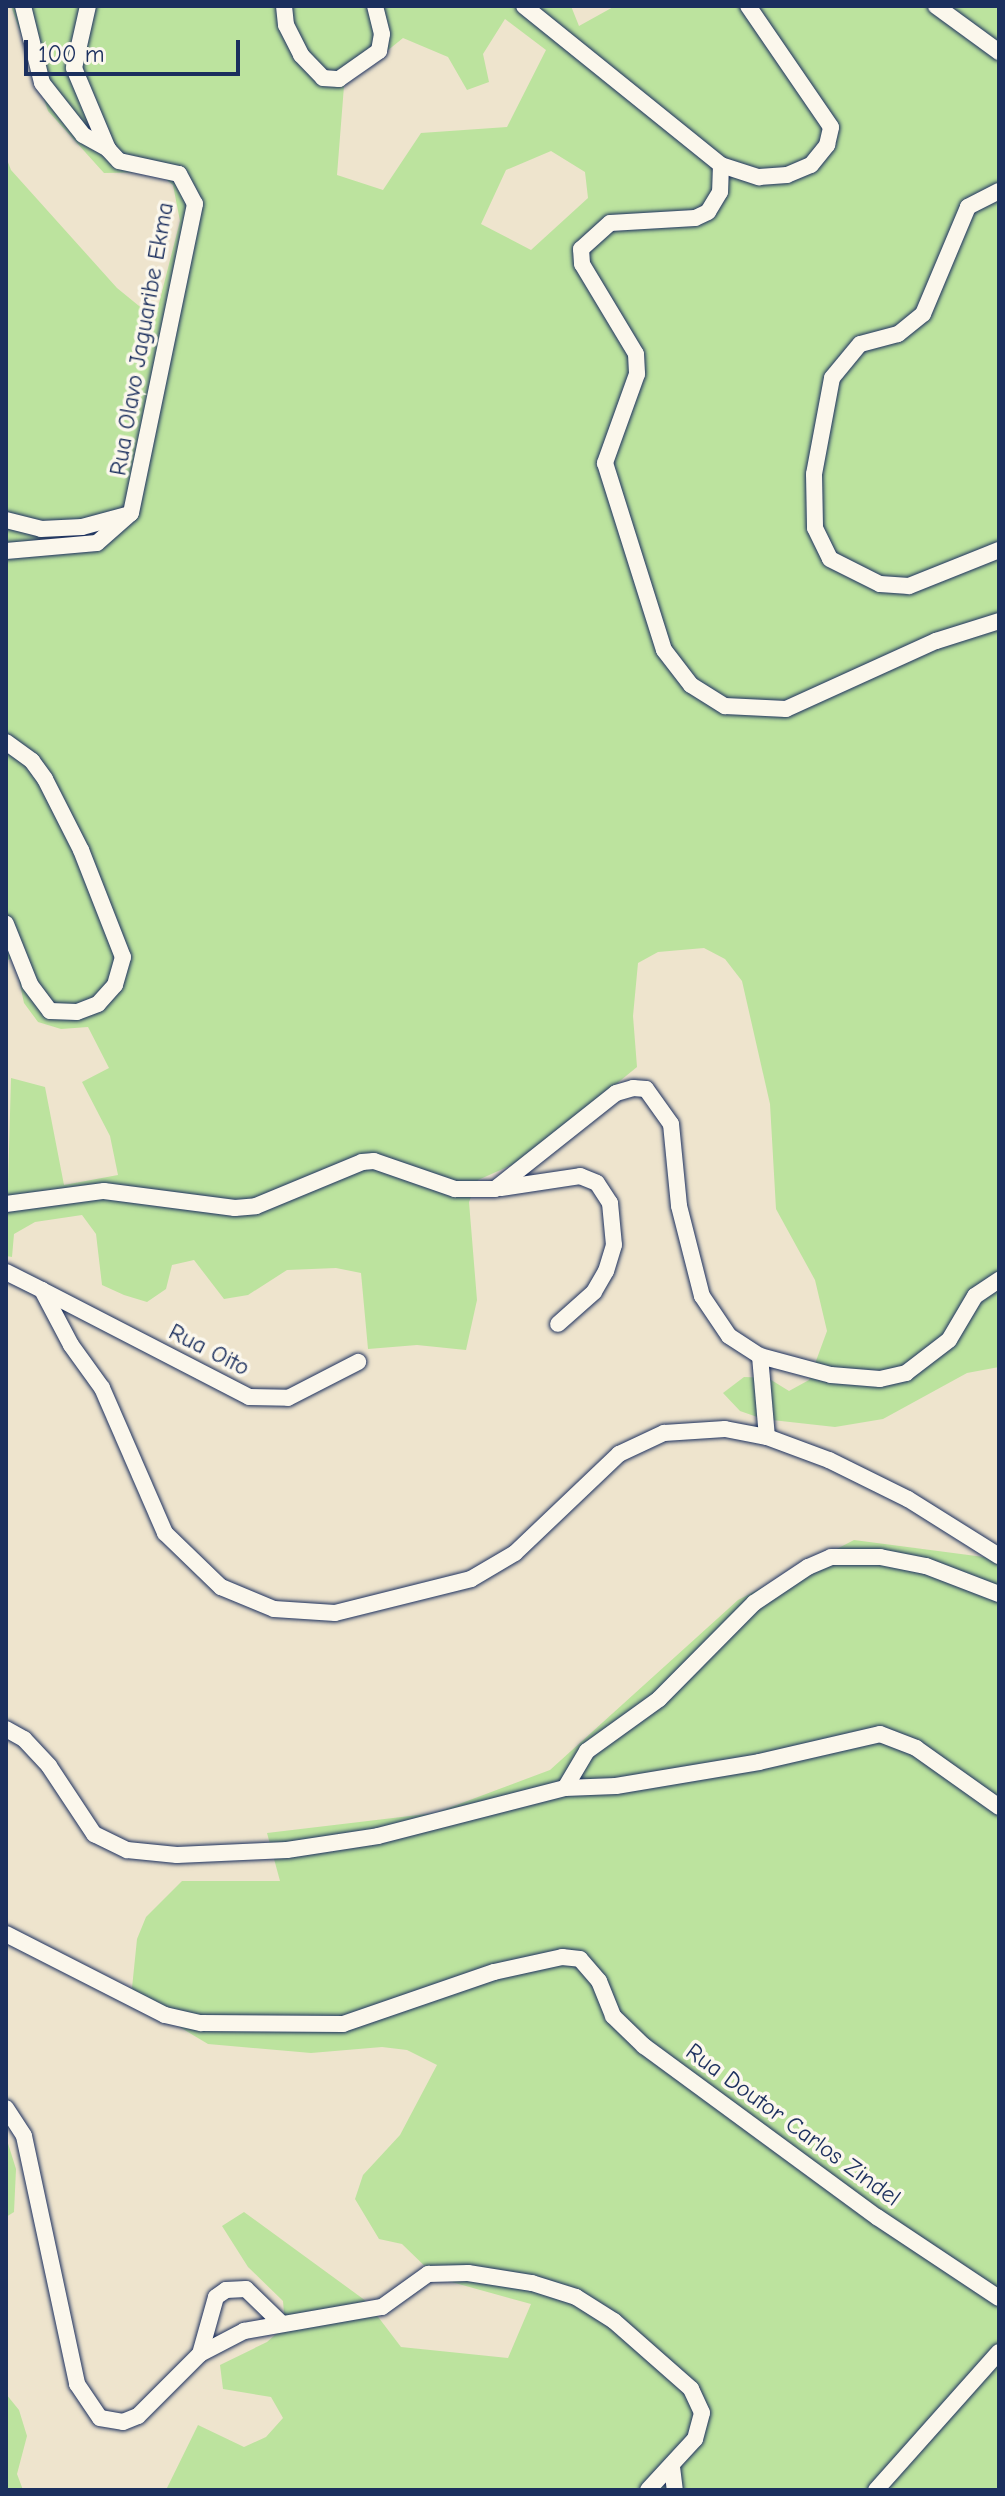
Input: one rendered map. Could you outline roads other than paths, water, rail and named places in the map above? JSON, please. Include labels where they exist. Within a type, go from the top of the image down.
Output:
[{"type":"street","name":"Rua Olavo Jaguaribe Ekma","points":[[6,551],[97,543],[131,513],[195,204],[179,174],[119,161],[108,149],[83,135],[42,83],[23,6]]},
{"type":"street","points":[[88,6],[74,68],[108,149]]},
{"type":"street","points":[[284,6],[286,25],[301,55],[323,78],[339,79],[379,51],[382,34],[375,6]]},
{"type":"street","points":[[524,6],[721,165],[759,177],[787,175],[811,165],[827,145],[831,127],[748,6]]},
{"type":"street","points":[[936,6],[999,52]]},
{"type":"street","points":[[721,165],[720,192],[708,212],[695,218],[610,223],[581,249],[582,264],[636,354],[637,374],[605,463],[664,650],[691,685],[725,706],[786,709],[936,641],[999,621]]},
{"type":"street","points":[[999,191],[968,207],[923,314],[898,334],[860,344],[832,378],[814,474],[815,528],[830,559],[880,584],[909,586],[999,550]]},
{"type":"street","points":[[6,520],[41,529],[82,527],[131,513]]},
{"type":"street","points":[[6,742],[32,761],[45,779],[81,850],[123,957],[115,985],[98,1004],[77,1012],[50,1011],[30,984],[6,924]]},
{"type":"street","points":[[495,1189],[616,1093],[646,1089],[671,1124],[679,1206],[702,1296],[729,1336],[760,1356],[831,1375],[880,1379],[906,1373],[949,1340],[975,1296],[999,1280]]},
{"type":"street","points":[[6,1204],[104,1191],[235,1208],[256,1206],[362,1162],[374,1161],[455,1189],[495,1189],[580,1176],[597,1183],[610,1203],[614,1245],[606,1271],[594,1292],[558,1324]]},
{"type":"street","name":"Rua Oito","points":[[6,1272],[249,1397],[288,1398],[358,1362]]},
{"type":"street","points":[[42,1290],[71,1345],[102,1388],[165,1533],[221,1587],[274,1609],[335,1613],[471,1579],[515,1553],[619,1454],[664,1433],[725,1429],[767,1437],[829,1460],[908,1499],[999,1556]]},
{"type":"street","points":[[760,1356],[767,1437]]},
{"type":"street","points":[[565,1788],[587,1751],[659,1699],[754,1603],[808,1567],[831,1557],[880,1557],[926,1566],[999,1594]]},
{"type":"street","points":[[6,1729],[24,1739],[49,1766],[94,1834],[127,1850],[152,1853],[287,1850],[378,1836],[565,1788],[616,1786],[759,1762],[880,1734],[916,1748],[999,1807]]},
{"type":"street","name":"Rua Doutor Carlos Zindel","points":[[6,1934],[165,2015],[201,2023],[343,2024],[494,1972],[562,1957],[589,1963],[613,2016],[644,2046],[877,2217],[999,2298]]},
{"type":"street","points":[[6,2108],[24,2136],[52,2279],[86,2403],[100,2418],[123,2422],[158,2400],[200,2354],[244,2331],[391,2303],[419,2278],[444,2272],[532,2283],[576,2297],[660,2359],[698,2400],[702,2422],[695,2439],[648,2490]]},
{"type":"street","points":[[200,2354],[216,2297],[226,2290],[246,2289],[280,2322]]},
{"type":"street","points":[[876,2490],[999,2352]]},
{"type":"street","points":[[672,2467],[675,2490]]}]
